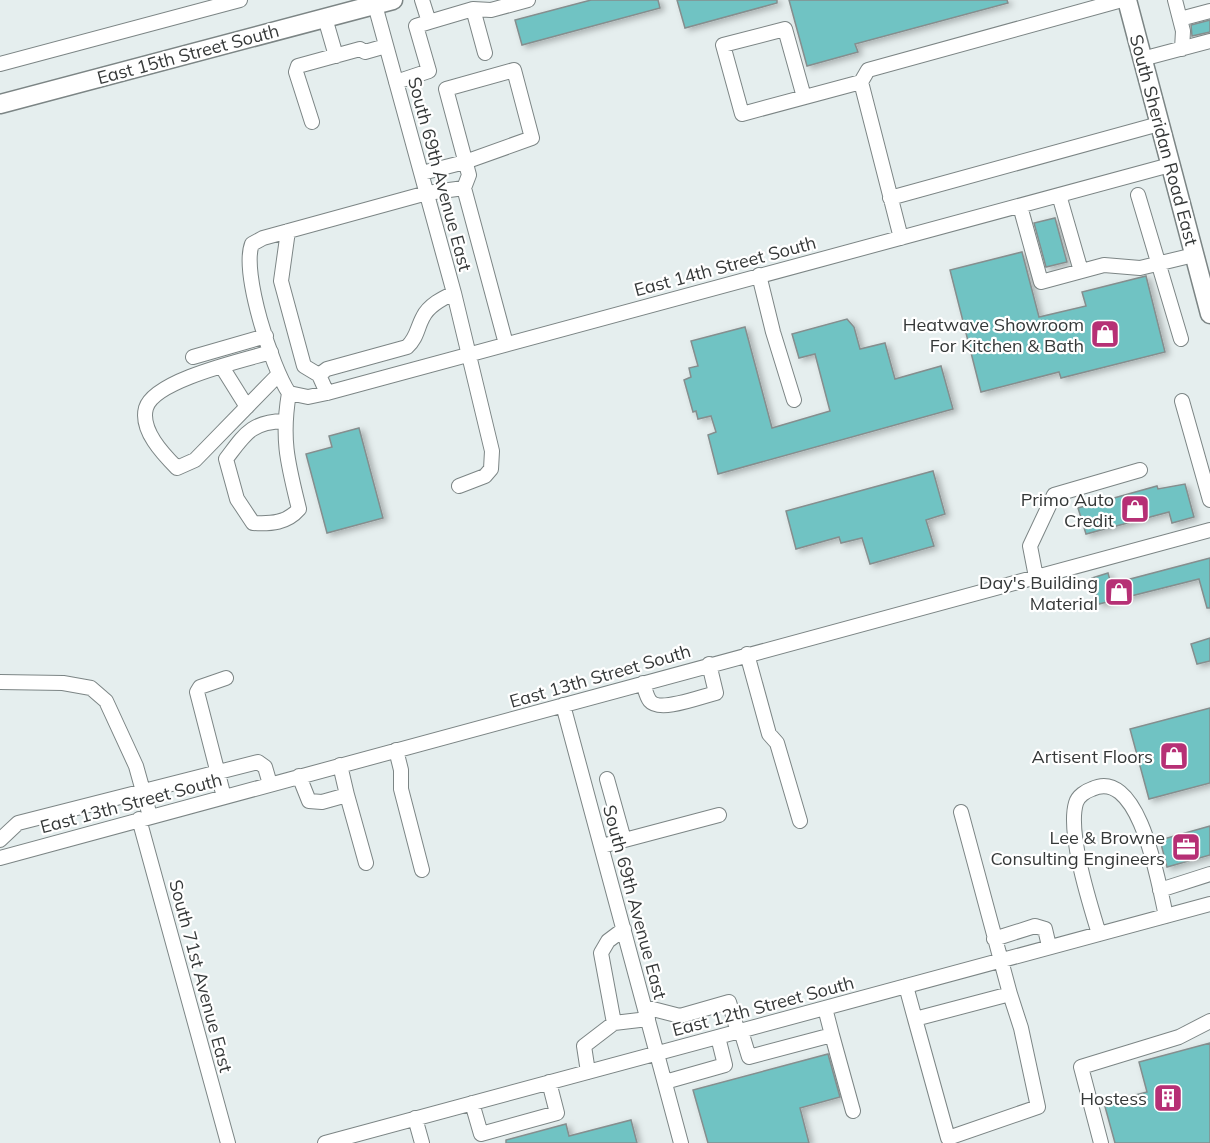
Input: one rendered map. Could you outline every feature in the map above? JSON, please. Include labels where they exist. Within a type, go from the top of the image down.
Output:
[{"type":"main road","name":"South Sheridan Road East","points":[[1127,0],[1210,314]]},
{"type":"main road","name":"East 15th Street South","points":[[0,104],[384,2]]},
{"type":"street","points":[[0,64],[218,3],[240,0]]},
{"type":"street","points":[[422,0],[429,22]]},
{"type":"street","points":[[396,82],[429,71],[416,26],[490,5],[528,0]]},
{"type":"street","points":[[901,238],[861,82],[868,70],[1082,6],[1122,0]]},
{"type":"street","points":[[1175,0],[1180,19],[1182,49]]},
{"type":"street","name":"South 69th Avenue East","points":[[384,2],[386,46],[470,353],[492,451],[491,469],[485,476],[459,486]]},
{"type":"street","points":[[473,9],[485,52]]},
{"type":"street","points":[[1180,19],[1210,11]]},
{"type":"street","points":[[325,18],[336,56]]},
{"type":"street","points":[[804,97],[785,29],[723,45],[742,114],[861,82]]},
{"type":"street","points":[[1143,59],[1210,41]]},
{"type":"street","points":[[312,122],[296,72],[298,66],[386,46]]},
{"type":"street","points":[[422,173],[465,162],[532,138],[514,70],[446,89],[465,162],[469,175],[464,188],[506,344]]},
{"type":"street","points":[[890,198],[1159,124]]},
{"type":"street","name":"East 14th Street South","points":[[289,393],[308,397],[327,393],[1170,165]]},
{"type":"street","points":[[284,421],[262,422],[252,429],[226,459],[237,499],[253,523],[267,524],[291,519],[299,509],[285,451],[284,421],[289,393],[277,376],[248,271],[252,244],[263,238],[427,193],[464,188]]},
{"type":"street","points":[[1059,195],[1081,271]]},
{"type":"street","points":[[1138,195],[1181,339]]},
{"type":"street","points":[[1020,206],[1041,282],[1104,265],[1140,268],[1194,255]]},
{"type":"street","points":[[288,231],[281,281],[304,366],[320,375],[327,393]]},
{"type":"street","points":[[759,275],[773,332],[795,400]]},
{"type":"street","points":[[320,375],[327,369],[407,347],[413,342],[423,316],[439,300],[454,293]]},
{"type":"street","points":[[193,357],[266,336]]},
{"type":"street","points":[[407,347],[418,368]]},
{"type":"street","points":[[271,352],[192,376],[160,391],[147,405],[148,426],[158,448],[177,468],[195,460],[277,376]]},
{"type":"street","points":[[222,367],[247,407]]},
{"type":"street","points":[[1182,401],[1205,465],[1210,500]]},
{"type":"street","points":[[1036,577],[1030,546],[1054,495],[1140,470]]},
{"type":"street","name":"East 13th Street South","points":[[4,857],[1210,530]]},
{"type":"street","points":[[747,654],[769,734],[777,743],[800,821]]},
{"type":"street","points":[[643,682],[648,700],[663,706],[716,693],[709,664]]},
{"type":"street","points":[[224,796],[197,692],[200,687],[226,678]]},
{"type":"street","name":"South 71st Avenue East","points":[[0,682],[63,683],[91,688],[106,701],[136,766],[143,792],[145,818],[228,1143]]},
{"type":"street","name":"South 69th Avenue East","points":[[563,705],[681,1143]]},
{"type":"street","points":[[396,750],[402,770],[401,789],[422,870]]},
{"type":"street","points":[[4,857],[0,840],[18,823],[258,762],[265,767],[270,784]]},
{"type":"street","points":[[340,765],[366,863]]},
{"type":"street","points":[[299,776],[309,801],[322,802],[348,795]]},
{"type":"street","points":[[195,778],[202,802]]},
{"type":"street","points":[[607,779],[624,840]]},
{"type":"street","points":[[1099,934],[1080,869],[1076,840],[1076,802],[1083,793],[1102,785],[1114,786],[1127,797],[1140,821],[1166,916]]},
{"type":"street","points":[[906,986],[948,1138],[1038,1107],[1021,1028],[1000,961],[961,812]]},
{"type":"street","points":[[602,846],[719,815]]},
{"type":"street","points":[[1160,890],[1210,874]]},
{"type":"street","points":[[1178,885],[1185,911]]},
{"type":"street","name":"East 12th Street South","points":[[325,1143],[360,1138],[415,1118],[1210,904]]},
{"type":"street","points":[[994,939],[1035,926],[1045,929],[1049,946]]},
{"type":"street","points":[[614,1023],[601,953],[608,941],[624,929]]},
{"type":"street","points":[[915,1019],[1010,994]]},
{"type":"street","points":[[588,1072],[584,1046],[614,1023],[646,1013],[680,1016],[729,1002],[749,1057],[832,1035]]},
{"type":"street","points":[[825,1008],[853,1111]]},
{"type":"street","points":[[1101,1143],[1081,1067],[1179,1037],[1210,1021]]},
{"type":"street","points":[[665,1082],[725,1065],[718,1037]]},
{"type":"street","points":[[472,1103],[482,1138],[557,1113],[549,1082]]},
{"type":"street","points":[[415,1118],[422,1143]]},
{"type":"building","points":[[591,0],[658,0],[660,8],[522,45],[515,20]]},
{"type":"building","points":[[677,0],[777,0],[777,3],[685,28]]},
{"type":"building","points":[[789,0],[1007,0],[1008,3],[855,44],[858,52],[807,66]]},
{"type":"building","points":[[1210,20],[1210,32],[1192,36],[1191,25]]},
{"type":"building","points":[[1055,218],[1067,262],[1046,267],[1034,223]]},
{"type":"building","name":"Heatwave Showroom For Kitchen & Bath","points":[[1022,252],[1039,317],[1086,306],[1082,292],[1146,276],[1165,352],[1061,378],[1059,372],[981,392],[950,270]]},
{"type":"building","points":[[847,319],[854,327],[860,349],[885,343],[895,379],[941,366],[953,409],[718,474],[708,435],[716,432],[711,416],[698,419],[696,411],[693,412],[684,380],[691,377],[689,368],[698,366],[691,341],[745,327],[772,428],[830,411],[815,354],[799,358],[792,334]]},
{"type":"building","points":[[359,428],[383,518],[327,533],[306,454],[332,447],[329,436]]},
{"type":"building","points":[[933,471],[945,514],[926,520],[934,546],[870,564],[862,538],[841,543],[839,537],[796,549],[786,511]]},
{"type":"building","name":"Primo Auto Credit","points":[[1185,484],[1194,517],[1172,523],[1169,512],[1086,534],[1078,508],[1157,486],[1158,489]]},
{"type":"building","name":"Day's Building Material","points":[[1210,558],[1210,608],[1207,608],[1199,579],[1099,604],[1092,578],[1108,573],[1111,584]]},
{"type":"building","points":[[1210,638],[1210,661],[1197,664],[1191,644]]},
{"type":"building","name":"Artisent Floors","points":[[1210,708],[1210,783],[1149,799],[1130,729]]},
{"type":"building","name":"Lee & Browne Consulting Engineers","points":[[1210,826],[1210,855],[1167,867],[1160,840]]},
{"type":"building","name":"Hostess","points":[[1210,1043],[1210,1143],[1115,1143],[1104,1103],[1147,1092],[1139,1062]]},
{"type":"building","points":[[828,1054],[840,1097],[800,1108],[809,1143],[708,1143],[693,1090]]},
{"type":"building","points":[[631,1120],[637,1143],[506,1143],[506,1140],[566,1124],[569,1136]]},
{"type":"place","name":"Heatwave Showroom For Kitchen & Bath","points":[[1105,334]]},
{"type":"place","name":"Primo Auto Credit","points":[[1135,509]]},
{"type":"place","name":"Day's Building Material","points":[[1119,592]]},
{"type":"place","name":"Artisent Floors","points":[[1174,756]]},
{"type":"place","name":"Lee & Browne Consulting Engineers","points":[[1186,847]]},
{"type":"place","name":"Hostess","points":[[1168,1098]]}]
